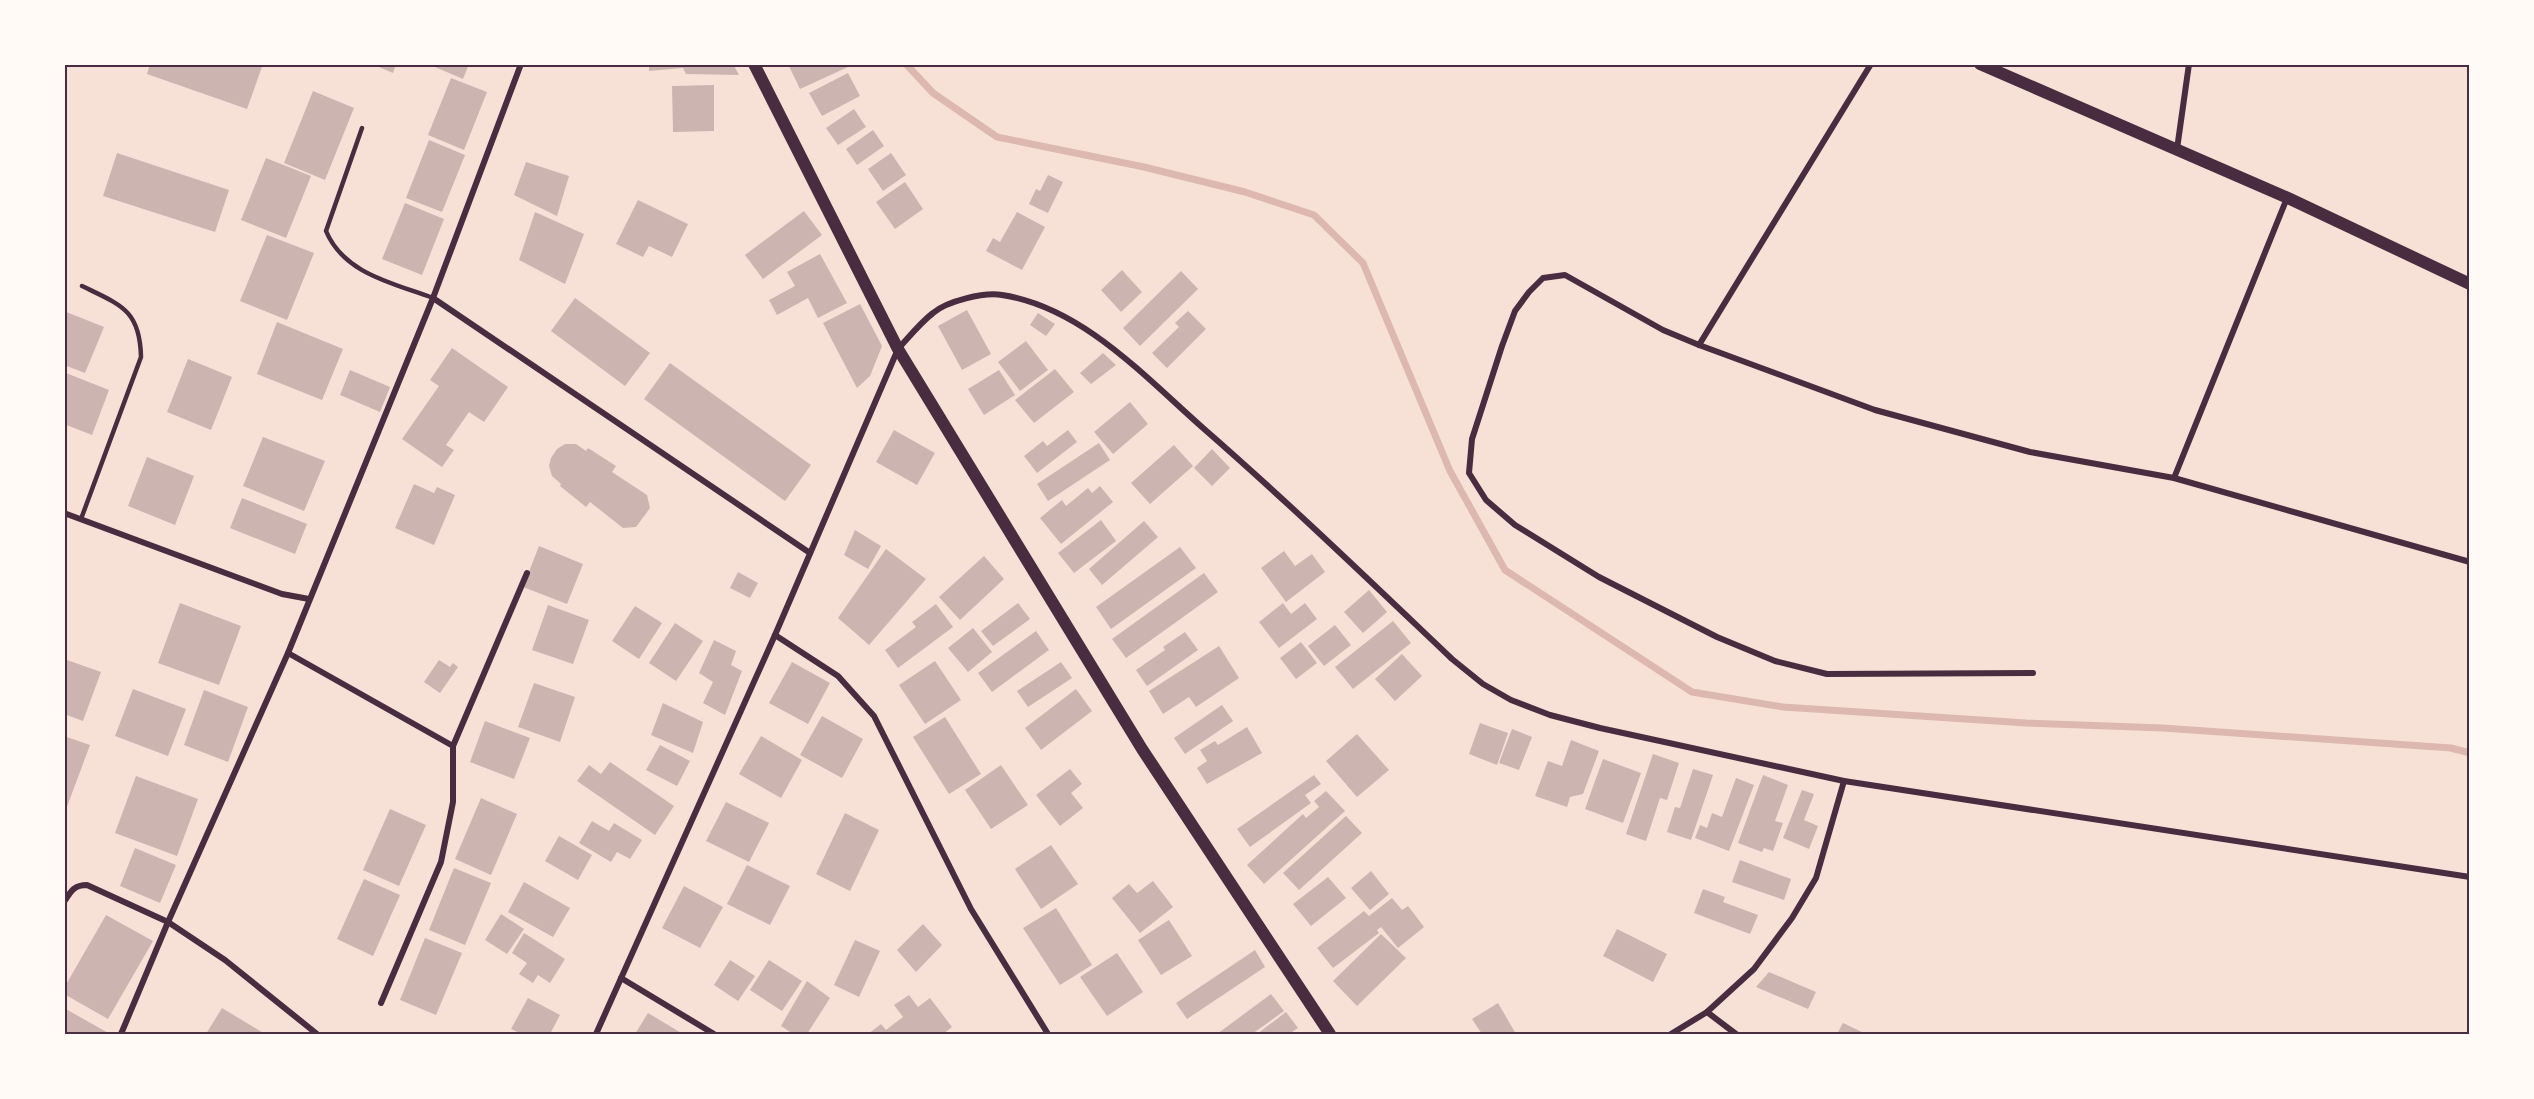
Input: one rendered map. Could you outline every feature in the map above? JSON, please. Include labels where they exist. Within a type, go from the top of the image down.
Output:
[{"type":"main road","points":[[754,64],[898,349],[1142,748],[1330,1035]]},
{"type":"main road","points":[[1980,64],[2288,198],[2469,284]]},
{"type":"street","points":[[121,1035],[168,922],[288,653],[433,298],[521,64]]},
{"type":"street","points":[[1699,345],[1871,64]]},
{"type":"street","points":[[2177,149],[2189,64]]},
{"type":"street","points":[[2174,478],[2288,198]]},
{"type":"street","points":[[2033,673],[1827,674],[1775,661],[1717,637],[1599,577],[1515,525],[1486,500],[1469,473],[1472,439],[1515,311],[1543,278],[1565,275],[1663,330],[1875,410],[2030,452],[2174,478],[2469,562]]},
{"type":"street","points":[[596,1035],[775,635],[898,349],[934,311],[972,296],[1000,295],[1040,305],[1072,322],[1111,348],[1268,485],[1452,659],[1483,684],[1511,700],[1550,715],[1600,728],[1844,781],[2469,877]]},
{"type":"street","points":[[433,298],[810,553]]},
{"type":"street","points":[[64,513],[282,594],[309,599]]},
{"type":"street","points":[[381,1003],[441,862],[453,802],[453,747],[527,573]]},
{"type":"street","points":[[775,635],[838,676],[874,716],[971,909],[1048,1035]]},
{"type":"street","points":[[288,653],[453,747]]},
{"type":"street","points":[[1671,1035],[1707,1012],[1754,969],[1792,918],[1816,878],[1844,781]]},
{"type":"street","points":[[64,902],[71,890],[79,885],[87,885],[168,922],[225,960],[317,1035]]},
{"type":"street","points":[[621,978],[714,1035]]},
{"type":"street","points":[[1707,1012],[1736,1035]]},
{"type":"lane","points":[[362,128],[326,231],[332,244],[344,259],[362,271],[433,298]]},
{"type":"lane","points":[[81,519],[141,357],[140,336],[136,324],[117,304],[82,286]]},
{"type":"building","points":[[150,64],[263,64],[247,109],[147,74]]},
{"type":"building","points":[[372,64],[396,64],[393,73]]},
{"type":"building","points":[[428,64],[469,64],[463,79]]},
{"type":"building","points":[[649,64],[733,64],[739,75],[686,74],[683,68],[649,71]]},
{"type":"building","points":[[788,64],[847,64],[848,67],[800,89]]},
{"type":"building","points":[[848,73],[860,96],[822,116],[809,93]]},
{"type":"building","points":[[451,78],[487,92],[464,150],[428,135]]},
{"type":"building","points":[[714,85],[714,131],[673,132],[672,86]]},
{"type":"building","points":[[313,91],[354,108],[325,180],[284,163]]},
{"type":"building","points":[[854,109],[866,127],[838,145],[826,128]]},
{"type":"building","points":[[873,130],[884,146],[857,165],[846,149]]},
{"type":"building","points":[[429,140],[465,155],[442,212],[406,198]]},
{"type":"building","points":[[117,153],[229,190],[215,232],[103,196]]},
{"type":"building","points":[[891,153],[906,175],[883,191],[868,169]]},
{"type":"building","points":[[266,158],[311,176],[286,238],[241,220]]},
{"type":"building","points":[[526,162],[569,176],[557,216],[514,195]]},
{"type":"building","points":[[1048,175],[1063,182],[1048,213],[1029,204],[1036,189],[1040,191]]},
{"type":"building","points":[[905,182],[923,209],[895,229],[876,202]]},
{"type":"building","points":[[638,200],[688,224],[672,257],[649,246],[643,257],[616,244]]},
{"type":"building","points":[[405,203],[444,219],[422,275],[382,259]]},
{"type":"building","points":[[804,211],[822,235],[763,279],[745,255]]},
{"type":"building","points":[[535,212],[584,234],[565,284],[519,260]]},
{"type":"building","points":[[1017,212],[1045,227],[1022,270],[986,251],[993,238],[1000,242]]},
{"type":"building","points":[[267,235],[314,253],[287,320],[240,301]]},
{"type":"building","points":[[820,254],[847,303],[818,318],[808,298],[777,315],[769,300],[795,286],[787,272]]},
{"type":"building","points":[[1122,270],[1142,292],[1121,312],[1101,290]]},
{"type":"building","points":[[1181,271],[1198,289],[1140,346],[1123,328]]},
{"type":"building","points":[[575,298],[650,353],[625,386],[551,331]]},
{"type":"building","points":[[860,304],[882,346],[870,376],[857,388],[823,323]]},
{"type":"building","points":[[967,310],[991,354],[962,370],[938,326]]},
{"type":"building","points":[[64,311],[104,327],[85,373],[64,365]]},
{"type":"building","points":[[1188,311],[1206,329],[1167,368],[1152,353],[1179,327],[1175,323]]},
{"type":"building","points":[[1038,313],[1055,324],[1046,336],[1030,325]]},
{"type":"building","points":[[277,322],[343,349],[322,400],[257,374]]},
{"type":"building","points":[[1026,341],[1048,370],[1020,391],[998,362]]},
{"type":"building","points":[[452,348],[508,387],[484,422],[469,412],[446,445],[454,450],[442,467],[402,439],[439,386],[430,380]]},
{"type":"building","points":[[1103,353],[1116,365],[1091,384],[1080,373]]},
{"type":"building","points":[[188,359],[232,377],[211,430],[167,412]]},
{"type":"building","points":[[670,363],[811,465],[785,501],[644,399]]},
{"type":"building","points":[[1055,369],[1074,392],[1034,423],[1015,400]]},
{"type":"building","points":[[350,370],[390,387],[380,412],[340,395]]},
{"type":"building","points":[[999,370],[1015,395],[984,415],[968,389]]},
{"type":"building","points":[[66,373],[109,390],[92,435],[64,424]]},
{"type":"building","points":[[1130,402],[1148,424],[1113,454],[1094,432]]},
{"type":"building","points":[[894,430],[935,453],[917,485],[876,462]]},
{"type":"building","points":[[1068,430],[1077,442],[1037,473],[1024,456],[1043,441],[1047,446]]},
{"type":"building","points":[[263,437],[325,461],[304,511],[243,486]]},
{"type":"building","points":[[1099,443],[1110,460],[1048,501],[1037,484]]},
{"type":"building","points":[[565,444],[576,444],[586,451],[588,448],[616,466],[612,472],[647,495],[650,508],[636,527],[623,528],[590,502],[586,507],[560,486],[561,484],[552,476],[549,466],[557,449]]},
{"type":"building","points":[[1174,445],[1193,466],[1150,504],[1131,483]]},
{"type":"building","points":[[1212,449],[1230,468],[1212,486],[1194,468]]},
{"type":"building","points":[[147,457],[194,476],[175,525],[128,506]]},
{"type":"building","points":[[414,484],[434,493],[437,487],[455,495],[434,545],[395,528]]},
{"type":"building","points":[[1100,486],[1113,502],[1061,544],[1040,518],[1062,500],[1066,506],[1088,488],[1092,493]]},
{"type":"building","points":[[242,498],[307,524],[295,554],[230,528]]},
{"type":"building","points":[[1101,520],[1116,541],[1074,573],[1058,553]]},
{"type":"building","points":[[1144,521],[1158,537],[1102,585],[1089,569]]},
{"type":"building","points":[[855,530],[881,546],[868,569],[844,555]]},
{"type":"building","points":[[539,546],[583,564],[567,604],[523,587]]},
{"type":"building","points":[[1180,547],[1196,568],[1111,629],[1096,607]]},
{"type":"building","points":[[886,549],[926,579],[869,645],[838,618]]},
{"type":"building","points":[[1284,551],[1295,566],[1312,554],[1325,572],[1286,602],[1261,568]]},
{"type":"building","points":[[984,556],[1004,579],[960,620],[939,597]]},
{"type":"building","points":[[738,572],[758,583],[750,598],[730,588]]},
{"type":"building","points":[[1204,573],[1218,592],[1126,658],[1112,639]]},
{"type":"building","points":[[1369,590],[1387,612],[1363,633],[1344,612]]},
{"type":"building","points":[[180,603],[241,626],[219,685],[158,663]]},
{"type":"building","points":[[1018,603],[1030,619],[993,646],[981,631]]},
{"type":"building","points":[[1283,603],[1291,614],[1305,603],[1317,619],[1279,648],[1259,622]]},
{"type":"building","points":[[936,604],[953,627],[898,668],[885,650],[916,627],[912,622]]},
{"type":"building","points":[[548,605],[589,620],[573,664],[532,650]]},
{"type":"building","points":[[635,606],[662,623],[639,659],[612,641]]},
{"type":"building","points":[[1393,621],[1411,643],[1353,689],[1335,667]]},
{"type":"building","points":[[675,623],[703,641],[676,681],[649,663]]},
{"type":"building","points":[[1335,625],[1351,645],[1324,666],[1308,646]]},
{"type":"building","points":[[973,628],[992,652],[968,672],[948,648]]},
{"type":"building","points":[[1036,631],[1049,650],[992,692],[978,673]]},
{"type":"building","points":[[1185,632],[1198,650],[1147,686],[1136,670],[1165,650],[1163,647]]},
{"type":"building","points":[[714,640],[736,651],[731,665],[742,671],[725,715],[703,703],[713,682],[699,673]]},
{"type":"building","points":[[1301,642],[1317,663],[1296,679],[1280,658]]},
{"type":"building","points":[[1219,646],[1239,678],[1196,707],[1189,697],[1163,714],[1149,691]]},
{"type":"building","points":[[1402,654],[1422,676],[1395,701],[1375,679]]},
{"type":"building","points":[[64,659],[101,672],[83,721],[64,714]]},
{"type":"building","points":[[439,660],[450,667],[453,663],[458,667],[440,693],[424,682]]},
{"type":"building","points":[[935,661],[961,700],[925,724],[899,685]]},
{"type":"building","points":[[792,662],[830,683],[808,724],[769,703]]},
{"type":"building","points":[[1061,662],[1072,678],[1028,707],[1017,691]]},
{"type":"building","points":[[534,683],[575,697],[560,742],[518,727]]},
{"type":"building","points":[[133,689],[186,709],[168,756],[115,736]]},
{"type":"building","points":[[1076,689],[1092,711],[1041,750],[1025,728]]},
{"type":"building","points":[[204,690],[248,707],[228,762],[184,745]]},
{"type":"building","points":[[663,703],[703,722],[693,753],[651,735]]},
{"type":"building","points":[[1222,705],[1233,721],[1185,754],[1174,738]]},
{"type":"building","points":[[822,716],[863,739],[842,778],[800,755]]},
{"type":"building","points":[[945,717],[981,774],[949,794],[913,737]]},
{"type":"building","points":[[485,721],[530,738],[514,779],[470,762]]},
{"type":"building","points":[[1480,723],[1508,733],[1497,765],[1469,754]]},
{"type":"building","points":[[1247,727],[1262,753],[1207,784],[1197,768],[1207,761],[1200,750],[1215,741],[1218,745]]},
{"type":"building","points":[[1512,729],[1532,737],[1519,770],[1499,763]]},
{"type":"building","points":[[1357,734],[1389,770],[1357,797],[1326,761]]},
{"type":"building","points":[[64,736],[90,745],[65,812],[64,812]]},
{"type":"building","points":[[761,736],[802,760],[781,798],[739,774]]},
{"type":"building","points":[[1571,740],[1599,751],[1583,794],[1570,797],[1567,807],[1535,796],[1548,761],[1562,766]]},
{"type":"building","points":[[660,745],[690,761],[677,786],[646,770]]},
{"type":"building","points":[[1653,754],[1679,763],[1667,800],[1660,798],[1646,841],[1626,834]]},
{"type":"building","points":[[1603,759],[1641,773],[1623,823],[1585,809]]},
{"type":"building","points":[[610,762],[674,806],[655,835],[577,781],[589,765],[601,774]]},
{"type":"building","points":[[1001,765],[1028,805],[991,829],[965,790]]},
{"type":"building","points":[[1070,769],[1082,784],[1071,793],[1083,808],[1060,826],[1036,795]]},
{"type":"building","points":[[1693,769],[1713,775],[1691,840],[1667,832],[1675,807],[1680,808]]},
{"type":"building","points":[[1314,775],[1321,784],[1305,795],[1311,803],[1250,847],[1237,829]]},
{"type":"building","points":[[1763,775],[1788,785],[1775,821],[1783,823],[1773,851],[1764,848],[1762,852],[1738,843]]},
{"type":"building","points":[[136,776],[198,799],[177,856],[115,833]]},
{"type":"building","points":[[1736,778],[1754,785],[1729,851],[1695,838],[1700,825],[1707,828],[1712,813],[1722,817]]},
{"type":"building","points":[[1802,790],[1814,794],[1804,820],[1818,826],[1809,849],[1783,838]]},
{"type":"building","points":[[1326,791],[1345,811],[1264,884],[1247,865],[1303,814],[1306,818],[1319,807],[1314,801]]},
{"type":"building","points":[[481,798],[517,814],[491,875],[455,859]]},
{"type":"building","points":[[726,802],[769,823],[749,862],[706,841]]},
{"type":"building","points":[[390,809],[426,825],[399,886],[363,870]]},
{"type":"building","points":[[845,813],[879,830],[850,891],[816,874]]},
{"type":"building","points":[[1346,816],[1362,833],[1299,890],[1283,873]]},
{"type":"building","points":[[592,821],[609,831],[614,823],[642,840],[630,859],[617,852],[611,862],[579,843]]},
{"type":"building","points":[[559,836],[592,855],[578,880],[545,861]]},
{"type":"building","points":[[1051,845],[1078,884],[1041,909],[1015,869]]},
{"type":"building","points":[[135,848],[176,865],[160,903],[120,886]]},
{"type":"building","points":[[1740,860],[1791,879],[1784,900],[1732,882]]},
{"type":"building","points":[[747,865],[790,886],[770,925],[727,904]]},
{"type":"building","points":[[454,868],[491,883],[465,945],[429,930]]},
{"type":"building","points":[[1371,871],[1389,894],[1370,910],[1351,888]]},
{"type":"building","points":[[1328,877],[1346,898],[1311,926],[1293,904]]},
{"type":"building","points":[[364,879],[400,895],[373,956],[337,939]]},
{"type":"building","points":[[1153,881],[1173,907],[1140,933],[1112,898],[1129,884],[1137,893]]},
{"type":"building","points":[[524,882],[570,908],[553,937],[508,912]]},
{"type":"building","points":[[684,886],[723,907],[700,948],[662,928]]},
{"type":"building","points":[[1703,889],[1725,897],[1723,902],[1758,915],[1750,934],[1694,913]]},
{"type":"building","points":[[1392,898],[1402,910],[1408,906],[1424,927],[1398,948],[1381,927],[1377,930],[1379,933],[1333,968],[1317,948],[1364,911],[1369,916]]},
{"type":"building","points":[[1056,908],[1092,965],[1060,985],[1023,928]]},
{"type":"building","points":[[501,914],[524,929],[507,954],[485,940]]},
{"type":"building","points":[[106,915],[153,941],[108,1019],[64,994],[64,988]]},
{"type":"building","points":[[1169,920],[1192,956],[1161,975],[1138,940]]},
{"type":"building","points":[[923,924],[942,945],[916,972],[897,950]]},
{"type":"building","points":[[1617,929],[1667,954],[1653,982],[1603,956]]},
{"type":"building","points":[[524,933],[565,959],[550,983],[538,975],[533,983],[519,974],[527,963],[512,953]]},
{"type":"building","points":[[1381,934],[1406,958],[1357,1006],[1333,981]]},
{"type":"building","points":[[425,938],[462,953],[436,1015],[400,1000]]},
{"type":"building","points":[[855,940],[880,951],[859,997],[834,985]]},
{"type":"building","points":[[1255,950],[1265,967],[1187,1019],[1176,1003]]},
{"type":"building","points":[[1117,953],[1143,992],[1107,1016],[1080,977]]},
{"type":"building","points":[[730,960],[755,976],[738,1001],[714,985]]},
{"type":"building","points":[[769,960],[802,981],[782,1011],[750,990]]},
{"type":"building","points":[[1769,972],[1816,992],[1808,1009],[1756,987]]},
{"type":"building","points":[[807,981],[830,998],[807,1034],[793,1034],[781,1026]]},
{"type":"building","points":[[1271,994],[1284,1011],[1252,1034],[1217,1034]]},
{"type":"building","points":[[909,995],[918,1007],[930,998],[952,1027],[943,1034],[927,1032],[923,1034],[868,1034],[881,1024],[886,1030],[903,1017],[894,1005]]},
{"type":"building","points":[[528,998],[560,1015],[550,1034],[522,1034],[511,1029]]},
{"type":"building","points":[[1498,1003],[1516,1034],[1482,1034],[1472,1019]]},
{"type":"building","points":[[64,1008],[110,1034],[64,1034]]},
{"type":"building","points":[[222,1008],[265,1034],[206,1034]]},
{"type":"building","points":[[1286,1012],[1298,1028],[1289,1034],[1257,1034]]},
{"type":"building","points":[[648,1013],[683,1034],[635,1034]]},
{"type":"building","points":[[1843,1023],[1866,1034],[1837,1034]]},
{"type":"waterway","points":[[906,64],[933,93],[997,137],[1144,167],[1245,192],[1314,215],[1363,263],[1450,471],[1505,570],[1692,692],[1783,707],[2026,723],[2163,728],[2451,748],[2470,753]]}]
